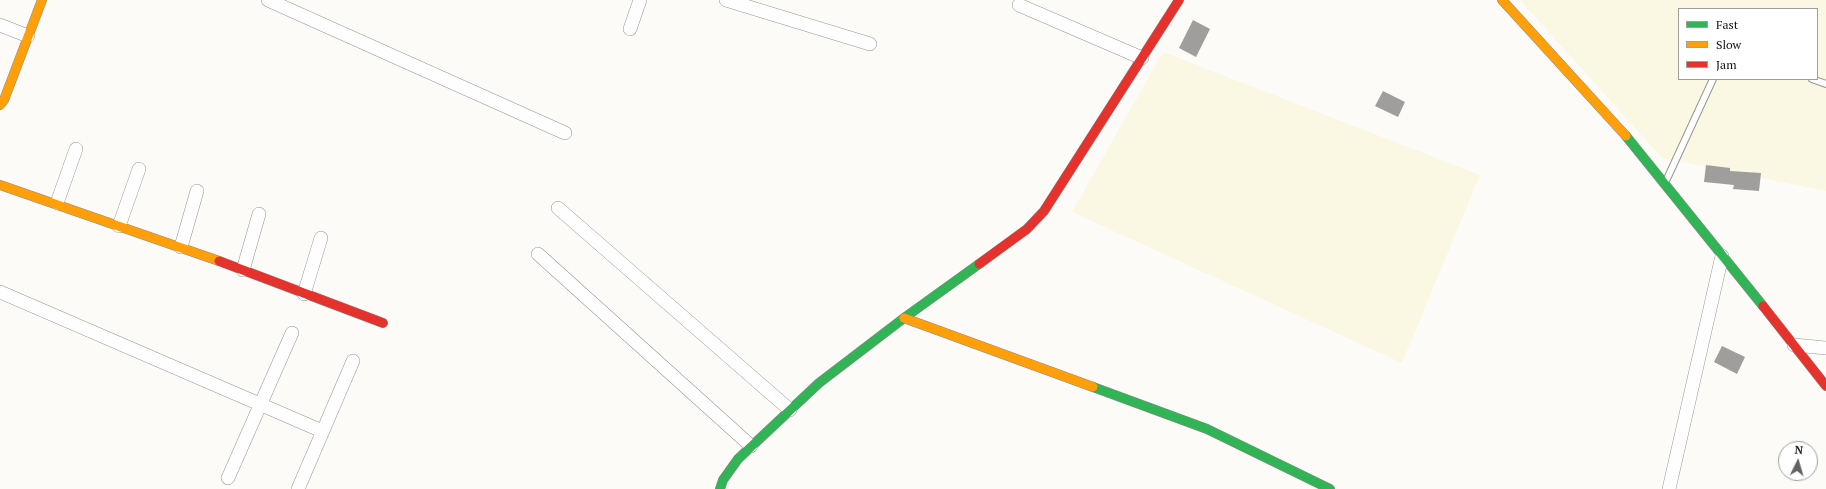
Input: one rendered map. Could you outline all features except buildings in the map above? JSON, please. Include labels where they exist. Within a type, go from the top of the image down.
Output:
[{"type":"street","points":[[0,106],[4,100],[42,0]]},
{"type":"street","points":[[268,0],[565,133]]},
{"type":"street","points":[[630,29],[640,0]]},
{"type":"street","points":[[726,0],[764,6],[870,44]]},
{"type":"street","points":[[720,489],[722,480],[738,459],[819,383],[904,318],[1027,229],[1037,220],[1179,0]]},
{"type":"street","points":[[1502,0],[1638,149],[1826,386]]},
{"type":"street","points":[[1019,5],[1142,58]]},
{"type":"street","points":[[0,24],[28,36]]},
{"type":"street","points":[[57,203],[76,149]]},
{"type":"street","points":[[119,226],[139,169]]},
{"type":"street","points":[[0,185],[57,203],[181,247],[383,323]]},
{"type":"street","points":[[181,247],[197,191]]},
{"type":"street","points":[[558,208],[790,410]]},
{"type":"street","points":[[243,270],[259,214]]},
{"type":"street","points":[[304,294],[321,238]]},
{"type":"street","points":[[538,254],[751,446]]},
{"type":"street","points":[[1669,489],[1722,256]]},
{"type":"street","points":[[0,292],[322,431]]},
{"type":"street","points":[[904,318],[1207,429],[1330,489]]},
{"type":"street","points":[[228,478],[292,333]]},
{"type":"street","points":[[1794,346],[1826,348]]},
{"type":"street","points":[[298,489],[352,361]]},
{"type":"lane","points":[[1665,183],[1713,80]]},
{"type":"lane","points":[[1815,80],[1826,84]]},
{"type":"shaded area","points":[[1520,0],[1826,0],[1826,191],[1662,158]]},
{"type":"shaded area","points":[[1163,52],[1480,175],[1402,363],[1072,212]]},
{"type":"traffic: fast","points":[[1626,136],[1763,306]]},
{"type":"traffic: fast","points":[[720,489],[723,480],[738,459],[819,383],[904,318],[979,264]]},
{"type":"traffic: fast","points":[[1093,387],[1207,429],[1330,489]]},
{"type":"traffic: slow","points":[[0,105],[4,100],[42,0]]},
{"type":"traffic: slow","points":[[1502,0],[1626,136]]},
{"type":"traffic: slow","points":[[0,185],[219,261]]},
{"type":"traffic: slow","points":[[904,318],[1093,387]]},
{"type":"traffic: jam","points":[[979,264],[1027,229],[1044,211],[1179,0]]},
{"type":"traffic: jam","points":[[219,261],[383,323]]},
{"type":"traffic: jam","points":[[1763,306],[1826,386]]}]
